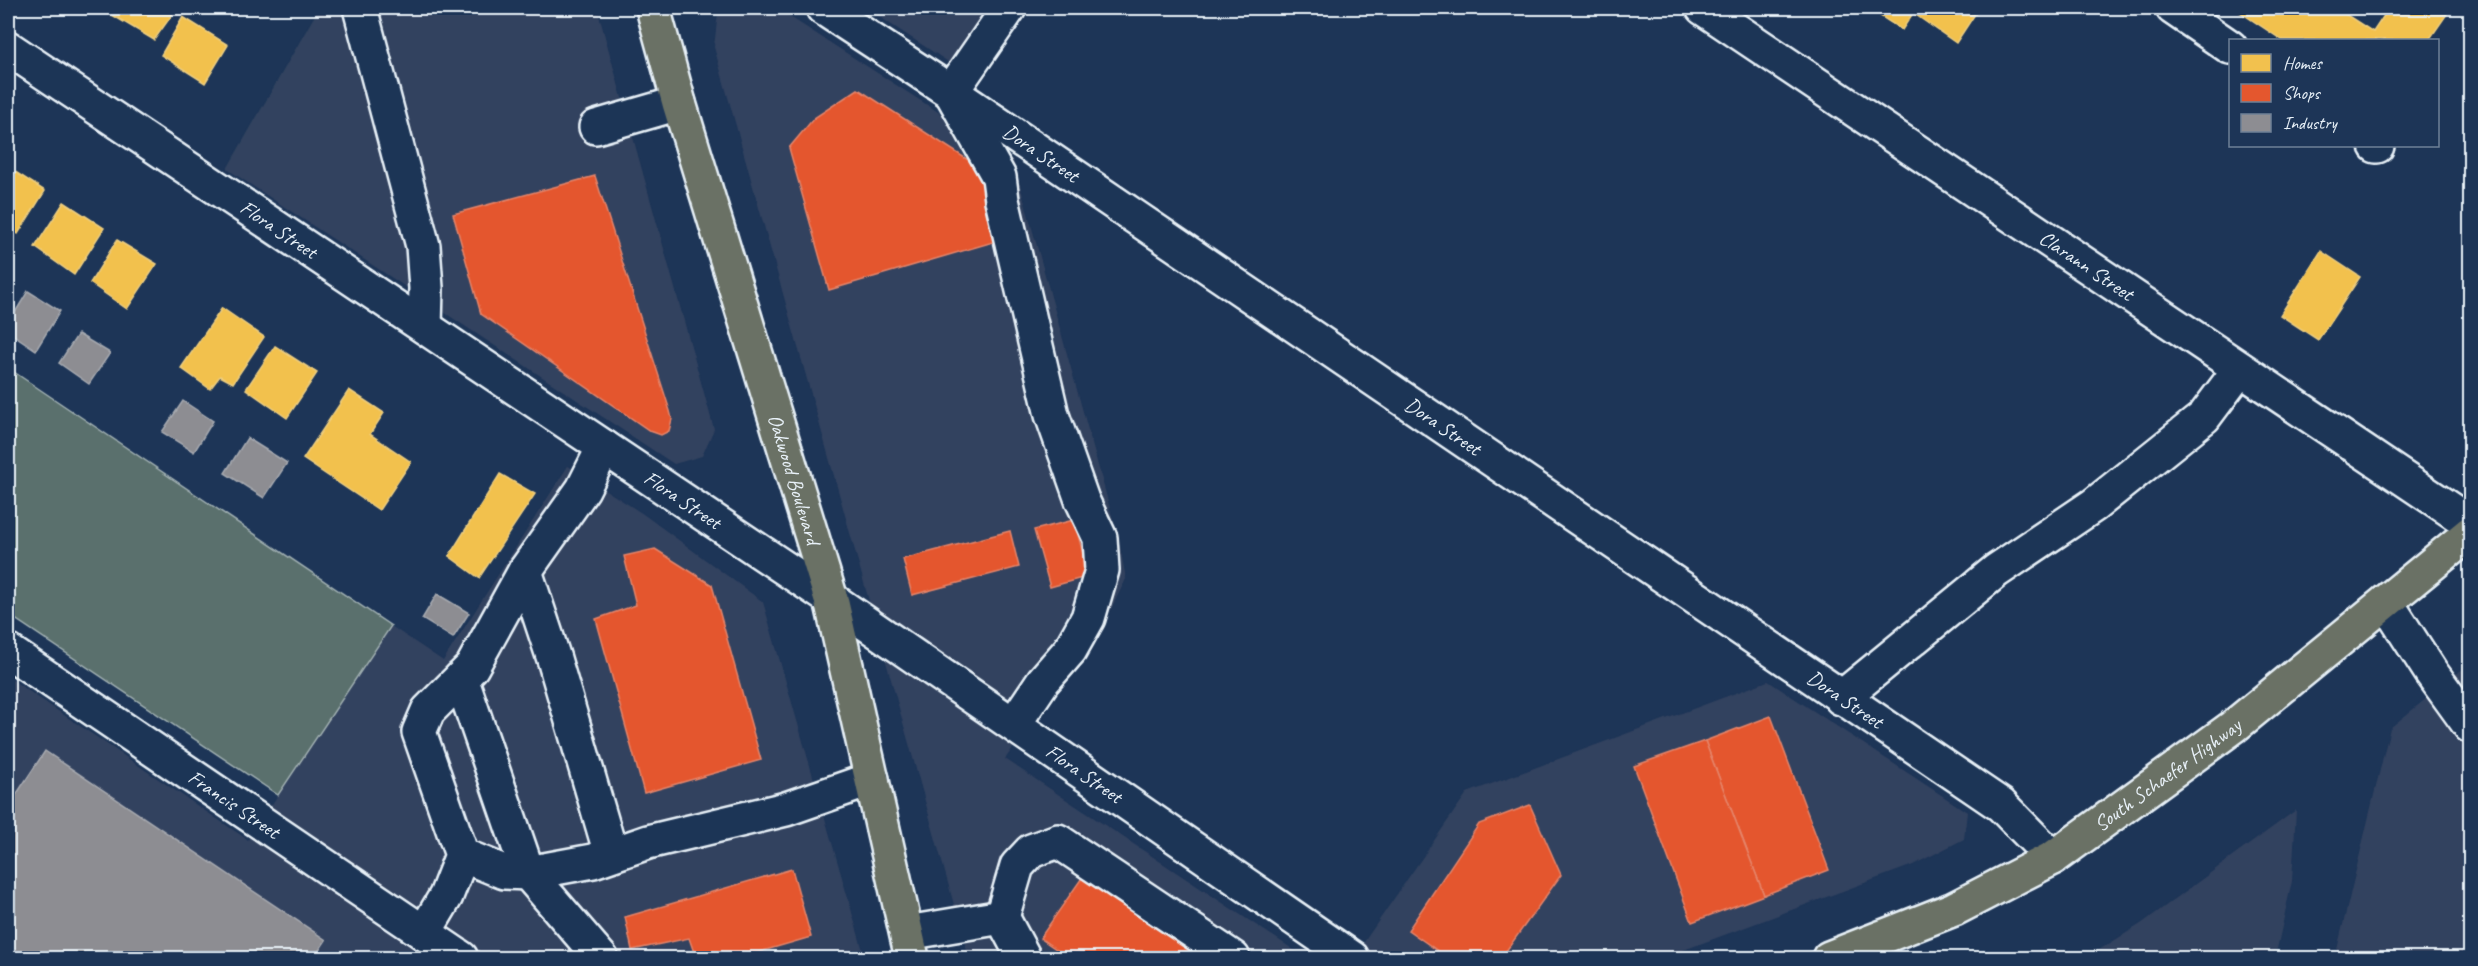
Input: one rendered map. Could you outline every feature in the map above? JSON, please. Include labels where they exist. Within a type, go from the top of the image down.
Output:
[{"type":"main road","name":"Oakwood Boulevard","points":[[652,8],[831,599],[909,946]]},
{"type":"main road","name":"South Schaefer Highway","points":[[1828,958],[1954,909],[2053,858],[2233,727],[2470,533]]},
{"type":"street","points":[[360,8],[423,246],[426,288],[425,327]]},
{"type":"street","name":"Dora Street","points":[[823,8],[951,92],[2001,805],[2053,858]]},
{"type":"street","points":[[1009,8],[951,92],[999,177],[1002,200],[1052,415],[1082,500],[1100,538],[1102,570],[1088,618],[1070,650],[1042,681],[1014,724]]},
{"type":"street","name":"Clarann Street","points":[[1704,8],[2470,523]]},
{"type":"street","points":[[2173,8],[2229,46]]},
{"type":"street","name":"Flora Street","points":[[8,48],[831,599],[1352,958]]},
{"type":"street","points":[[596,127],[679,103]]},
{"type":"street","points":[[1841,698],[1996,572],[2094,505],[2204,417],[2240,369]]},
{"type":"street","points":[[423,933],[446,896],[462,855],[419,732],[428,711],[472,667],[525,571],[583,489],[604,447]]},
{"type":"street","points":[[525,571],[554,659],[611,854]]},
{"type":"street","points":[[2386,602],[2431,672],[2470,726]]},
{"type":"street","name":"Francis Street","points":[[8,651],[461,958]]},
{"type":"street","points":[[460,678],[528,873],[601,958]]},
{"type":"street","points":[[462,855],[504,872],[528,873],[593,861],[648,842],[786,809],[872,779]]},
{"type":"street","points":[[1024,958],[1002,917],[1017,866],[1031,851],[1058,841],[1233,958]]},
{"type":"street","points":[[909,946],[1002,917]]},
{"type":"shaded area","points":[[319,8],[597,8],[714,429],[702,456],[674,464],[227,169]]},
{"type":"shaded area","points":[[726,8],[776,8],[1013,160],[1119,541],[1126,579],[1104,623],[1005,759],[1306,958],[969,958],[714,47],[718,13]]},
{"type":"shaded area","points":[[866,8],[988,8],[950,63]]},
{"type":"shaded area","points":[[568,466],[643,514],[763,602],[865,958],[8,958],[8,677],[248,840],[391,626],[443,661]]},
{"type":"shaded area","points":[[2470,663],[2470,958],[2335,958],[2390,728]]},
{"type":"shaded area","points":[[1768,681],[1967,812],[1964,839],[1913,865],[1662,958],[1353,958],[1467,793]]},
{"type":"shaded area","points":[[2296,810],[2292,881],[2275,958],[2086,958],[2141,924]]},
{"type":"green space","points":[[8,368],[391,626],[278,795],[8,614]]},
{"type":"building: Homes","points":[[116,8],[177,8],[154,40],[112,15]]},
{"type":"building: Homes","points":[[1868,8],[1979,8],[1956,43],[1913,13],[1902,30]]},
{"type":"building: Homes","points":[[2234,8],[2336,8],[2373,32],[2389,8],[2437,8],[2447,14],[2430,39],[2280,39]]},
{"type":"building: Homes","points":[[183,17],[228,45],[205,83],[161,55]]},
{"type":"building: Homes","points":[[9,168],[45,191],[18,234],[8,227]]},
{"type":"building: Homes","points":[[64,202],[104,228],[74,275],[35,247]]},
{"type":"building: Homes","points":[[117,240],[157,264],[127,309],[90,283]]},
{"type":"building: Homes","points":[[2321,251],[2360,277],[2318,340],[2280,315]]},
{"type":"building: Homes","points":[[222,308],[264,337],[233,383],[220,376],[210,389],[181,368]]},
{"type":"building: Homes","points":[[275,346],[317,373],[287,418],[246,389]]},
{"type":"building: Homes","points":[[349,390],[384,413],[370,434],[411,462],[379,510],[303,459]]},
{"type":"building: Homes","points":[[500,474],[535,494],[479,578],[449,556]]},
{"type":"building: Shops","points":[[858,89],[979,167],[1000,240],[829,290],[789,148],[814,118]]},
{"type":"building: Shops","points":[[595,176],[670,411],[672,419],[669,431],[661,435],[650,431],[481,314],[453,214]]},
{"type":"building: Shops","points":[[1074,520],[1089,576],[1050,587],[1034,530]]},
{"type":"building: Shops","points":[[1010,531],[1019,567],[912,595],[903,559]]},
{"type":"building: Shops","points":[[655,549],[712,585],[761,760],[644,793],[596,619],[636,605],[624,556]]},
{"type":"building: Shops","points":[[1771,716],[1829,870],[1764,895],[1705,741]]},
{"type":"building: Shops","points":[[1705,741],[1764,895],[1692,922],[1634,766]]},
{"type":"building: Shops","points":[[1530,805],[1561,875],[1501,958],[1448,958],[1408,930],[1479,824]]},
{"type":"building: Shops","points":[[792,869],[811,937],[739,958],[696,958],[689,938],[632,950],[625,917]]},
{"type":"building: Shops","points":[[1086,872],[1210,958],[1069,958],[1040,938]]},
{"type":"building: Industry","points":[[28,291],[60,311],[36,350],[8,331],[8,324]]},
{"type":"building: Industry","points":[[78,334],[110,353],[89,384],[59,363]]},
{"type":"building: Industry","points":[[183,401],[213,421],[194,452],[162,432]]},
{"type":"building: Industry","points":[[247,438],[287,463],[264,498],[225,473]]},
{"type":"building: Industry","points":[[437,594],[469,613],[453,638],[422,619]]},
{"type":"building: Industry","points":[[45,751],[326,940],[314,958],[8,958],[8,807]]}]
